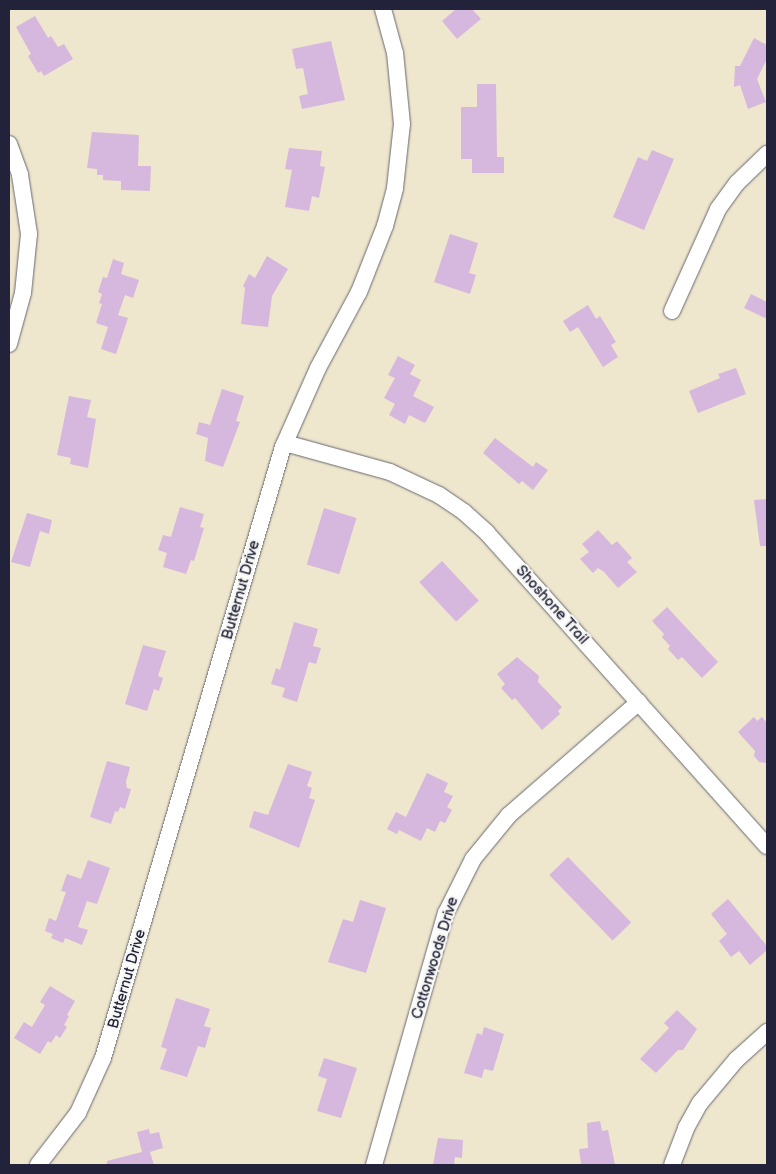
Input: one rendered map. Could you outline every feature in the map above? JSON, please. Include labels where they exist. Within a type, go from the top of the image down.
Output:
[{"type":"street","name":"Butternut Drive","points":[[38,1165],[78,1113],[103,1058],[284,443],[318,368],[366,276],[395,188],[402,124],[400,88],[383,9]]},
{"type":"street","points":[[9,144],[20,175],[29,234],[23,293],[9,344]]},
{"type":"street","points":[[672,311],[718,209],[737,183],[767,154]]},
{"type":"street","name":"Shoshone Trail","points":[[284,443],[390,472],[416,482],[464,512],[487,533],[767,846]]},
{"type":"street","name":"Cottonwoods Drive","points":[[374,1165],[446,913],[469,865],[509,815],[639,702]]},
{"type":"street","points":[[672,1165],[686,1128],[700,1103],[736,1060],[767,1032]]},
{"type":"building","points":[[456,9],[472,9],[481,19],[457,39],[442,21]]},
{"type":"building","points":[[35,16],[48,38],[51,36],[58,47],[64,44],[73,59],[44,76],[41,71],[38,73],[28,56],[31,54],[16,27]]},
{"type":"building","points":[[754,38],[767,45],[767,59],[757,79],[766,102],[748,109],[740,85],[734,87],[735,66],[740,66]]},
{"type":"building","points":[[331,41],[345,100],[302,109],[299,96],[308,94],[303,68],[296,69],[292,49]]},
{"type":"building","points":[[477,84],[496,84],[497,157],[504,157],[504,173],[472,173],[472,159],[461,159],[461,107],[477,107]]},
{"type":"building","points":[[92,132],[139,135],[138,166],[151,166],[150,191],[121,190],[121,181],[103,180],[103,175],[97,175],[97,169],[87,168]]},
{"type":"building","points":[[289,148],[322,151],[320,166],[325,167],[319,198],[312,196],[309,211],[285,207],[292,170],[285,169]]},
{"type":"building","points":[[652,150],[674,159],[644,230],[613,217],[638,157],[647,161]]},
{"type":"building","points":[[450,234],[478,243],[469,273],[476,275],[470,294],[434,282]]},
{"type":"building","points":[[267,256],[288,269],[272,296],[268,327],[241,324],[245,288],[243,286],[249,274],[255,278]]},
{"type":"building","points":[[113,259],[124,263],[121,274],[139,280],[133,298],[125,295],[118,315],[128,318],[116,354],[101,349],[108,327],[96,323],[102,304],[99,303],[102,294],[98,292],[103,277],[107,278]]},
{"type":"building","points":[[751,294],[767,302],[767,319],[744,308]]},
{"type":"building","points":[[588,305],[596,319],[600,316],[616,342],[611,345],[618,357],[603,367],[578,327],[570,332],[563,321]]},
{"type":"building","points":[[398,356],[415,365],[410,374],[421,380],[413,396],[434,407],[425,423],[409,415],[405,424],[389,415],[395,404],[384,398],[395,378],[388,375]]},
{"type":"building","points":[[736,368],[746,394],[698,413],[689,391],[720,378],[718,374]]},
{"type":"building","points":[[222,389],[244,396],[236,421],[240,422],[223,467],[205,461],[208,438],[196,434],[199,422],[210,425]]},
{"type":"building","points":[[69,396],[91,400],[87,417],[96,419],[88,468],[70,464],[71,458],[57,455]]},
{"type":"building","points":[[495,438],[533,467],[536,462],[548,470],[533,490],[522,481],[519,484],[483,453]]},
{"type":"building","points":[[767,499],[767,546],[760,546],[754,500]]},
{"type":"building","points":[[180,507],[204,514],[200,527],[204,528],[194,561],[191,560],[186,574],[163,567],[167,553],[158,550],[163,535],[171,537]]},
{"type":"building","points":[[324,508],[357,518],[339,574],[307,564]]},
{"type":"building","points":[[27,513],[52,520],[49,534],[40,531],[30,567],[11,562]]},
{"type":"building","points":[[598,530],[612,545],[617,541],[632,558],[627,562],[637,572],[618,588],[604,572],[598,568],[593,573],[580,559],[589,552],[582,544]]},
{"type":"building","points":[[442,561],[479,600],[456,622],[419,582]]},
{"type":"building","points":[[667,607],[718,662],[702,678],[682,657],[678,660],[668,649],[670,646],[662,637],[664,634],[652,621]]},
{"type":"building","points":[[294,622],[318,629],[313,646],[321,648],[316,664],[309,662],[297,702],[282,697],[285,688],[271,684],[276,668],[280,670]]},
{"type":"building","points":[[143,645],[166,651],[158,676],[163,678],[159,691],[154,689],[147,711],[125,704]]},
{"type":"building","points":[[517,657],[539,676],[538,682],[562,707],[558,711],[560,714],[542,730],[515,698],[512,700],[501,688],[505,684],[497,674]]},
{"type":"building","points":[[754,717],[757,721],[762,717],[767,723],[767,763],[759,762],[754,756],[755,751],[738,732]]},
{"type":"building","points":[[107,761],[130,767],[126,782],[127,788],[131,789],[125,809],[120,807],[118,812],[115,811],[111,824],[90,817]]},
{"type":"building","points":[[288,764],[312,772],[307,786],[312,788],[309,798],[315,800],[299,848],[249,827],[254,811],[268,815]]},
{"type":"building","points":[[427,773],[448,783],[444,792],[453,796],[447,807],[452,810],[445,823],[440,821],[435,832],[427,828],[421,841],[399,830],[397,834],[387,829],[396,812],[406,817]]},
{"type":"building","points":[[568,857],[631,922],[613,941],[549,875]]},
{"type":"building","points":[[88,860],[110,868],[97,904],[87,901],[78,927],[88,930],[82,945],[65,938],[63,943],[51,938],[53,934],[45,931],[49,918],[56,921],[66,892],[61,891],[67,874],[81,879]]},
{"type":"building","points":[[728,899],[767,946],[767,950],[750,965],[739,951],[731,957],[719,941],[727,934],[711,914]]},
{"type":"building","points":[[360,900],[386,908],[366,973],[328,962],[343,919],[353,922]]},
{"type":"building","points":[[50,986],[75,1001],[67,1015],[69,1016],[64,1025],[67,1027],[60,1038],[56,1035],[51,1043],[48,1041],[40,1054],[14,1038],[24,1022],[32,1027],[45,1005],[40,1002]]},
{"type":"building","points":[[176,998],[210,1009],[204,1026],[211,1028],[205,1048],[198,1046],[187,1077],[160,1069],[167,1049],[161,1047]]},
{"type":"building","points":[[677,1010],[697,1029],[683,1050],[678,1050],[656,1073],[640,1059],[669,1028],[664,1023]]},
{"type":"building","points":[[484,1027],[504,1034],[493,1071],[484,1069],[482,1078],[464,1073],[477,1033],[482,1035]]},
{"type":"building","points":[[324,1058],[357,1068],[341,1118],[317,1111],[327,1079],[318,1076]]},
{"type":"building","points":[[600,1121],[602,1131],[608,1130],[615,1165],[581,1164],[579,1149],[588,1148],[587,1123]]},
{"type":"building","points":[[149,1129],[150,1134],[159,1132],[163,1148],[150,1152],[154,1165],[107,1165],[107,1161],[142,1152],[137,1132]]},
{"type":"building","points":[[438,1138],[463,1140],[462,1158],[455,1157],[454,1165],[433,1165]]}]
